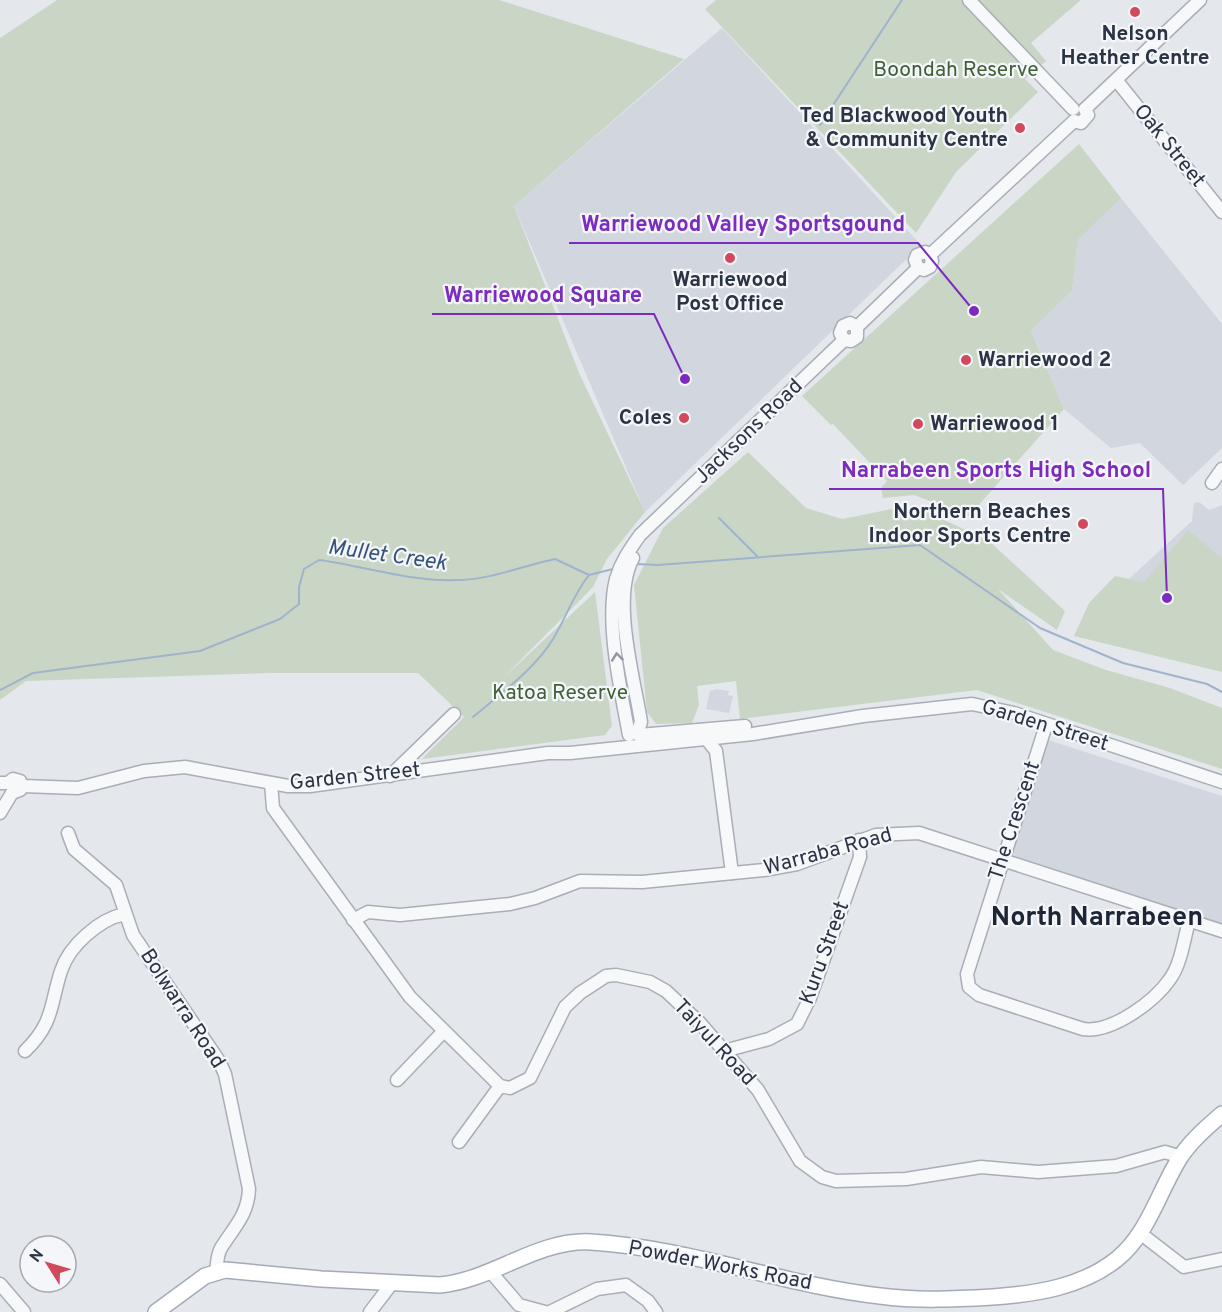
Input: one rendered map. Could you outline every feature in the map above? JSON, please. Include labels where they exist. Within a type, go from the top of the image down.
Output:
[{"type":"main road","name":"Powder Works Road","points":[[156,1312],[205,1276],[216,1272],[234,1269],[321,1280],[440,1286],[458,1284],[550,1247],[573,1242],[592,1242],[686,1256],[879,1296],[963,1299],[1020,1295],[1075,1283],[1116,1259],[1140,1233],[1181,1157],[1222,1114]]},
{"type":"street","points":[[969,0],[1077,113],[1117,81],[1200,0]]},
{"type":"street","name":"Oak Street","points":[[1117,81],[1222,212]]},
{"type":"street","name":"Jacksons Road","points":[[636,736],[613,612],[622,577],[632,553],[652,523],[844,339],[851,341],[857,337],[857,327],[918,268],[915,260],[917,255],[926,252],[930,255],[1077,113]]},
{"type":"street","points":[[1212,483],[1222,470]]},
{"type":"street","name":"Jacksons Road","points":[[622,577],[636,736]]},
{"type":"street","name":"Garden Street","points":[[636,736],[705,737],[753,734],[791,726],[972,704],[992,707],[1222,782]]},
{"type":"street","points":[[390,776],[454,714]]},
{"type":"street","name":"The Crescent","points":[[1046,725],[968,974],[969,987],[979,996],[1083,1029],[1099,1030],[1125,1019],[1171,979],[1190,921]]},
{"type":"street","name":"Garden Street","points":[[10,786],[78,788],[164,767],[201,769],[271,783],[310,786],[548,753],[569,746],[636,736],[728,726],[791,726]]},
{"type":"street","points":[[716,751],[726,735]]},
{"type":"street","points":[[705,737],[716,751],[732,873]]},
{"type":"street","points":[[271,783],[273,808],[410,998],[500,1086],[459,1142]]},
{"type":"street","points":[[0,813],[10,786]]},
{"type":"street","name":"Bolwarra Road","points":[[68,833],[74,849],[116,885],[134,935],[199,1028],[225,1074],[249,1189],[249,1200],[245,1214],[221,1248],[216,1272]]},
{"type":"street","name":"Warraba Road","points":[[353,920],[368,912],[400,915],[510,904],[535,898],[580,881],[642,882],[797,864],[876,835],[919,833],[1222,931]]},
{"type":"street","name":"Kuru Street","points":[[724,1051],[769,1039],[797,1024],[810,998],[860,856],[859,840]]},
{"type":"street","points":[[25,1050],[45,1026],[54,1006],[61,972],[73,951],[106,920],[125,914]]},
{"type":"street","name":"Taiyul Road","points":[[500,1086],[510,1088],[530,1078],[565,1007],[580,993],[606,976],[626,976],[650,982],[666,991],[758,1090],[800,1161],[822,1177],[836,1181],[906,1179],[981,1167],[1038,1172],[1116,1166],[1165,1152],[1181,1157]]},
{"type":"street","points":[[396,1080],[443,1032]]},
{"type":"street","points":[[1140,1233],[1184,1267],[1222,1259]]},
{"type":"street","points":[[490,1271],[519,1305],[547,1312],[597,1289],[626,1285],[648,1301],[656,1312]]},
{"type":"street","points":[[370,1312],[393,1282]]},
{"type":"street","points":[[0,1284],[24,1312]]},
{"type":"shaded area","points":[[722,28],[921,245],[645,512],[514,206]]},
{"type":"shaded area","points":[[1121,198],[1222,324],[1222,448],[1183,485],[1140,443],[1111,448],[1064,409],[1031,331],[1072,291],[1078,240]]},
{"type":"shaded area","points":[[1199,502],[1209,510],[1222,505],[1222,657],[1095,617],[1130,578],[1192,521],[1194,503]]},
{"type":"shaded area","points":[[717,689],[729,691],[728,695],[733,696],[729,713],[706,709],[710,691]]},
{"type":"shaded area","points":[[1048,740],[1222,796],[1222,925],[1009,855]]},
{"type":"green space","name":"Katoa Reserve","points":[[57,0],[499,0],[684,59],[514,206],[580,375],[645,512],[607,559],[593,587],[502,679],[595,592],[612,726],[605,735],[422,759],[464,717],[418,673],[268,673],[26,681],[0,700],[0,38]]},
{"type":"green space","name":"Boondah Reserve","points":[[716,0],[1081,0],[1031,43],[1046,61],[1025,79],[1038,92],[956,172],[916,233],[705,9]]},
{"type":"green space","points":[[1079,144],[1121,198],[1078,240],[1072,291],[1031,331],[1064,409],[969,516],[914,495],[883,498],[881,488],[887,481],[833,424],[831,425],[802,396]]},
{"type":"green space","points":[[748,452],[806,508],[842,519],[892,509],[921,509],[989,541],[1065,611],[1057,630],[998,589],[1053,650],[1106,670],[1170,688],[1222,708],[1222,769],[977,690],[740,719],[736,681],[697,686],[699,705],[692,723],[656,724],[647,712],[634,585],[663,528]]},
{"type":"green space","points":[[1188,530],[1222,558],[1222,672],[1074,636],[1089,603],[1115,576],[1144,582]]},
{"type":"waterway","points":[[820,125],[902,0]]},
{"type":"waterway","points":[[719,518],[757,556]]},
{"type":"waterway","points":[[636,564],[658,565],[920,545],[1040,628],[1123,663],[1207,684],[1222,692]]},
{"type":"waterway","name":"Mullet Creek","points":[[0,690],[33,673],[200,651],[280,619],[299,604],[299,587],[304,569],[319,560],[422,579],[439,580],[481,578],[555,559],[589,575],[613,569]]},
{"type":"waterway","points":[[473,717],[516,681],[546,650],[578,590],[589,575]]},
{"type":"place","name":"Nelson Heather Centre","points":[[1135,12]]},
{"type":"place","name":"Ted Blackwood Youth & Community Centre","points":[[1020,128]]},
{"type":"place","name":"Warriewood Post Office","points":[[730,258]]},
{"type":"place","name":"Warriewood Valley Sportsgound","points":[[974,311]]},
{"type":"place","name":"Warriewood 2","points":[[966,360]]},
{"type":"place","name":"Warriewood Square","points":[[685,379]]},
{"type":"place","name":"Coles","points":[[684,418]]},
{"type":"place","name":"Warriewood 1","points":[[918,424]]},
{"type":"place","name":"Northern Beaches Indoor Sports Centre","points":[[1083,524]]},
{"type":"place","name":"Narrabeen Sports High School","points":[[1167,598]]},
{"type":"district","name":"North Narrabeen","points":[[1097,918]]}]
